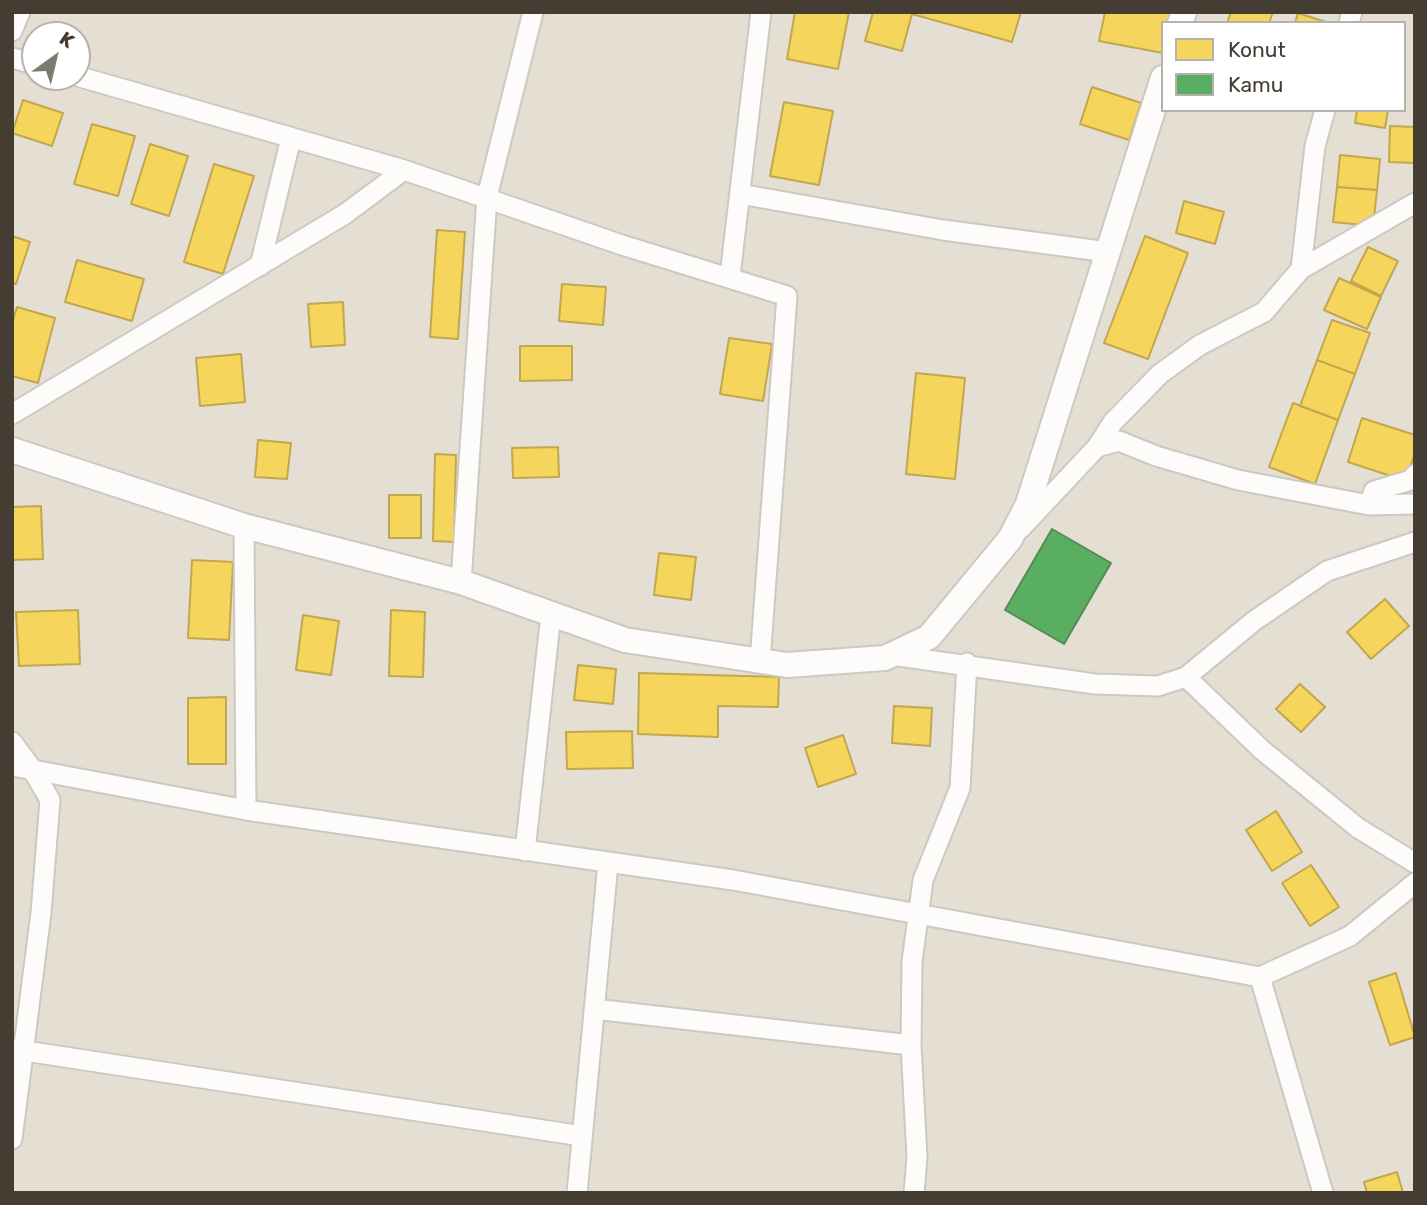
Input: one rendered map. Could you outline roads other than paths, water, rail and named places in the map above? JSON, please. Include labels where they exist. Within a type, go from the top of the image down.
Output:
[{"type":"street","points":[[12,31],[20,12]]},
{"type":"street","points":[[461,582],[487,197],[533,12]]},
{"type":"street","points":[[730,276],[761,12]]},
{"type":"street","points":[[91,80],[404,170],[622,245],[730,276],[787,296],[760,661]]},
{"type":"street","points":[[1010,539],[1028,504],[1161,84]]},
{"type":"street","points":[[1301,269],[1315,146],[1324,112]]},
{"type":"street","points":[[260,266],[291,138]]},
{"type":"street","points":[[12,414],[345,214],[404,170]]},
{"type":"street","points":[[740,194],[943,230],[1108,251]]},
{"type":"street","points":[[12,450],[244,526],[461,582],[625,640],[787,665],[885,659],[929,637],[1010,539],[1097,447],[1121,412],[1160,374],[1200,345],[1264,312],[1301,269],[1415,204]]},
{"type":"street","points":[[1097,447],[1119,441],[1238,480],[1369,505],[1415,505]]},
{"type":"street","points":[[1369,505],[1374,491],[1410,480],[1415,475]]},
{"type":"street","points":[[244,526],[246,810]]},
{"type":"street","points":[[892,655],[967,663],[1095,684],[1158,686],[1186,677],[1254,621],[1327,571],[1415,542]]},
{"type":"street","points":[[525,850],[551,614]]},
{"type":"street","points":[[914,1193],[917,1157],[911,1045],[912,962],[923,880],[960,788],[967,663]]},
{"type":"street","points":[[1186,677],[1273,759],[1358,828],[1415,863]]},
{"type":"street","points":[[12,742],[50,800],[41,913],[17,1050],[12,1139]]},
{"type":"street","points":[[12,766],[246,810],[733,880],[1260,977],[1350,936],[1415,883]]},
{"type":"street","points":[[577,1193],[608,863]]},
{"type":"street","points":[[1260,977],[1323,1193]]},
{"type":"street","points":[[594,1009],[911,1045]]},
{"type":"street","points":[[17,1050],[582,1136]]}]
